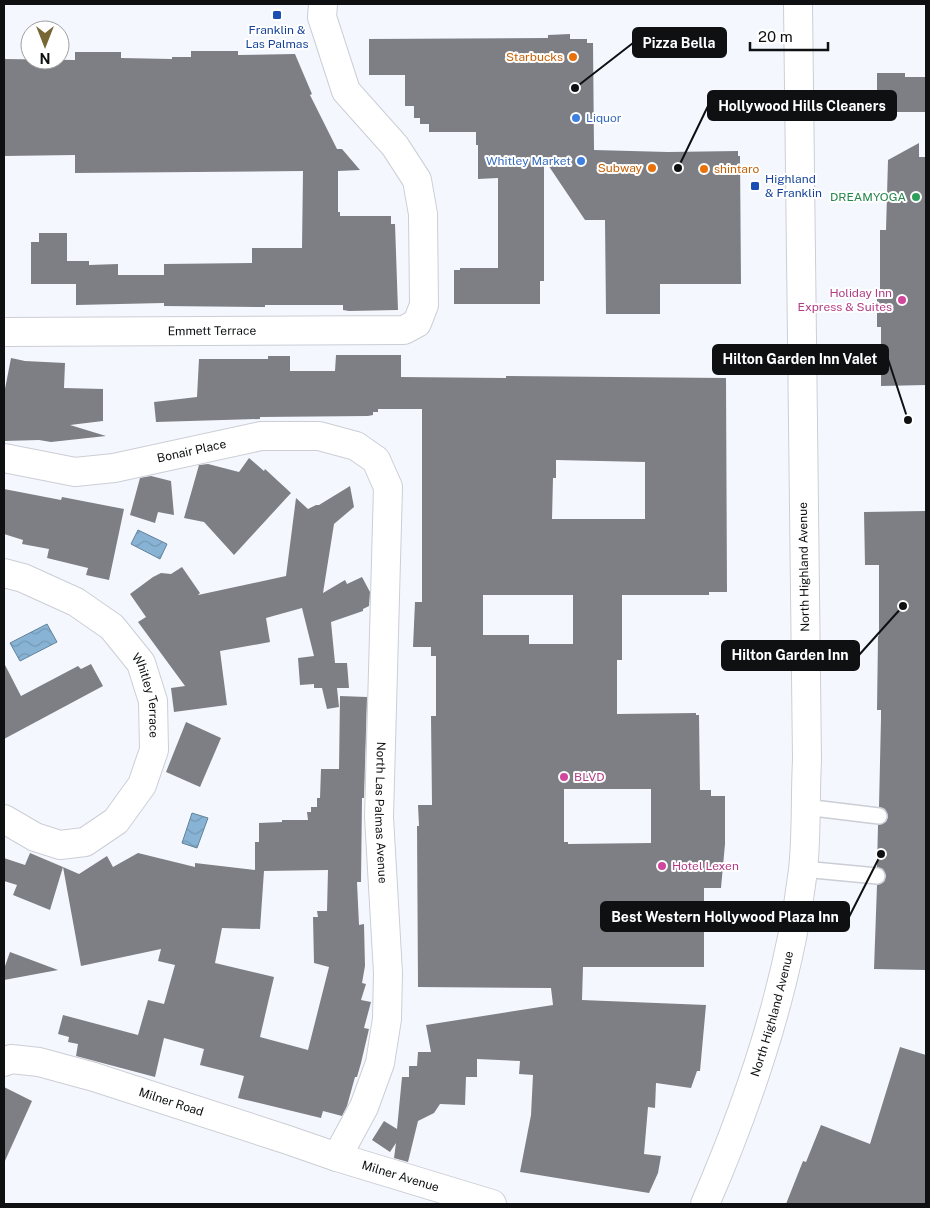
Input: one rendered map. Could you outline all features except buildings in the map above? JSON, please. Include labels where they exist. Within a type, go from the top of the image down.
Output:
[{"type":"street","name":"Emmett Terrace","points":[[4,332],[404,330],[417,323],[424,305],[423,214],[417,180],[395,146],[346,91],[322,17],[322,4]]},
{"type":"street","name":"North Highland Avenue","points":[[705,1204],[727,1152],[766,1041],[781,987],[793,932],[803,869],[807,760],[798,4]]},
{"type":"street","name":"Bonair Place","points":[[4,458],[75,472],[114,468],[261,436],[319,436],[356,446],[376,460]]},
{"type":"street","name":"North Las Palmas Avenue","points":[[337,1157],[364,1107],[380,1063],[387,1019],[388,974],[379,817],[388,487],[376,460]]},
{"type":"street","name":"Whitley Terrace","points":[[4,573],[23,578],[76,602],[112,627],[141,662],[153,701],[154,750],[142,785],[116,821],[85,842],[60,844],[35,837],[4,819]]},
{"type":"street","name":"Milner Road","points":[[4,1062],[11,1059],[38,1062],[94,1077],[337,1157]]},
{"type":"street","name":"Milner Avenue","points":[[337,1157],[492,1204]]},
{"type":"lane","points":[[805,807],[879,816]]},
{"type":"lane","points":[[803,869],[877,876]]},
{"type":"water","points":[[138,530],[167,544],[160,559],[131,544]]},
{"type":"water","points":[[47,624],[57,642],[20,661],[10,643]]},
{"type":"water","points":[[192,813],[208,818],[197,848],[182,843]]},
{"type":"place","name":"Franklin & Las Palmas","points":[[277,15]]},
{"type":"place","name":"Starbucks","points":[[573,57]]},
{"type":"place","name":"Pizza Bella","points":[[575,88]]},
{"type":"place","name":"Liquor","points":[[576,118]]},
{"type":"place","name":"Whitley Market","points":[[581,161]]},
{"type":"place","name":"Subway","points":[[652,168]]},
{"type":"place","name":"Hollywood Hills Cleaners","points":[[678,168]]},
{"type":"place","name":"shintaro","points":[[704,169]]},
{"type":"place","name":"Highland & Franklin","points":[[755,186]]},
{"type":"place","name":"DREAMYOGA","points":[[916,197]]},
{"type":"place","name":"Holiday Inn Express & Suites","points":[[902,300]]},
{"type":"place","name":"Hilton Garden Inn Valet","points":[[908,420]]},
{"type":"place","name":"Hilton Garden Inn","points":[[903,606]]},
{"type":"place","name":"BLVD","points":[[564,777]]},
{"type":"place","name":"Best Western Hollywood Plaza Inn","points":[[881,854]]},
{"type":"place","name":"Hotel Lexen","points":[[662,866]]}]
